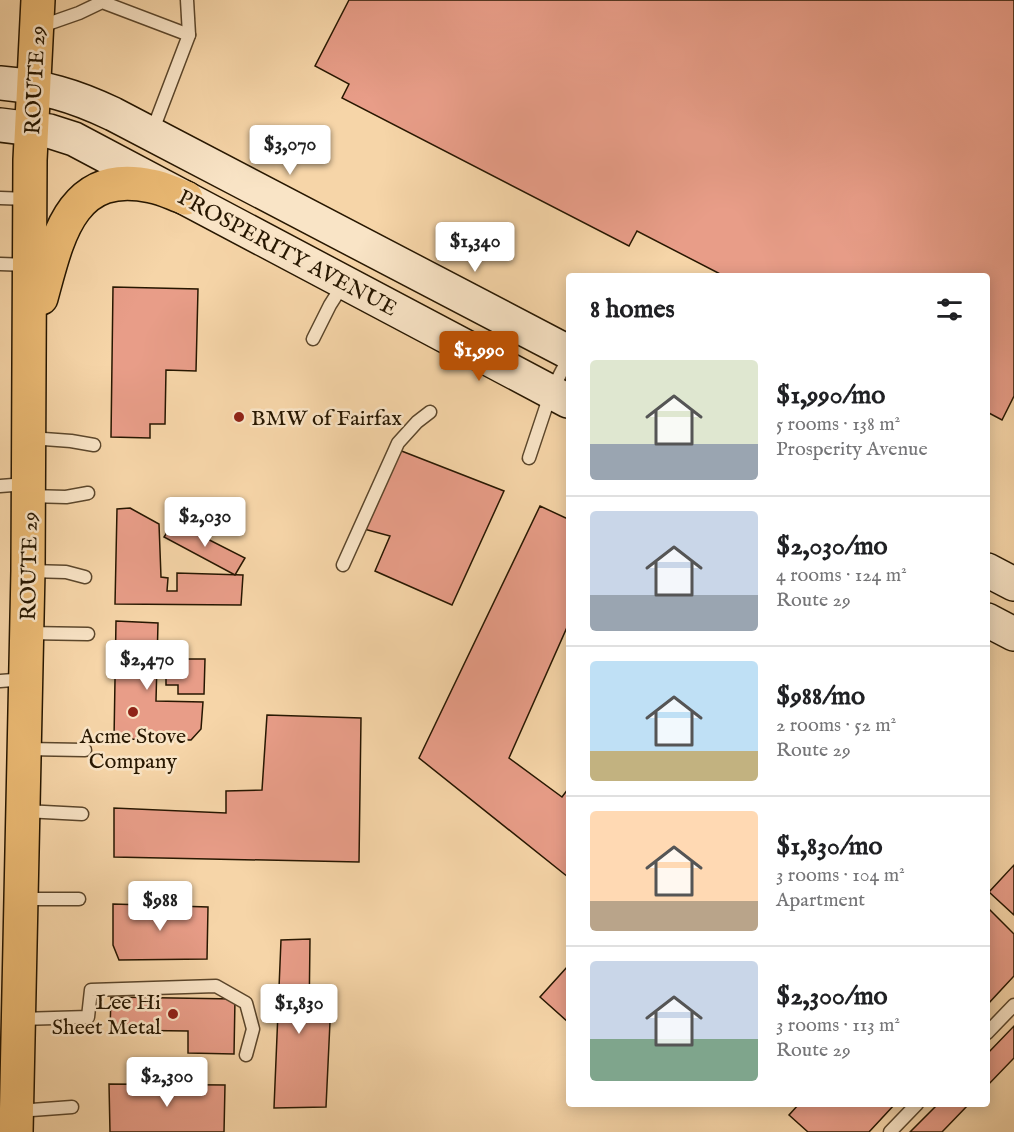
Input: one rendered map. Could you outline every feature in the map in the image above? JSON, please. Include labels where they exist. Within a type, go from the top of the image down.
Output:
[{"type":"main road","name":"ROUTE 29","points":[[16,1122],[14,1071],[19,1019],[15,983],[22,899],[25,749],[13,680],[27,633],[28,571],[19,488],[29,438],[30,338],[14,265],[16,127],[34,86],[38,14]]},
{"type":"main road","name":"PROSPERITY AVENUE","points":[[0,83],[34,86],[79,98],[566,351]]},
{"type":"main road","name":"PROSPERITY AVENUE","points":[[16,127],[49,131],[74,139],[560,397]]},
{"type":"main road","points":[[30,338],[58,240],[74,207],[84,198],[112,185],[138,184],[186,198]]},
{"type":"main road","points":[[990,572],[1014,584]]},
{"type":"main road","points":[[990,622],[1014,634]]},
{"type":"lane","points":[[152,134],[189,35],[187,0]]},
{"type":"lane","points":[[38,14],[79,13],[102,1],[189,35]]},
{"type":"lane","points":[[313,339],[330,305],[345,282]]},
{"type":"lane","points":[[529,458],[560,397],[566,368]]},
{"type":"lane","points":[[343,565],[398,443],[417,422],[430,412]]},
{"type":"lane","points":[[29,438],[94,445]]},
{"type":"lane","points":[[19,488],[66,497],[88,492]]},
{"type":"lane","points":[[28,571],[66,572],[85,578]]},
{"type":"lane","points":[[27,633],[88,634]]},
{"type":"lane","points":[[25,749],[85,750]]},
{"type":"lane","points":[[23,811],[81,814]]},
{"type":"lane","points":[[22,899],[79,899]]},
{"type":"lane","points":[[19,1019],[88,1017],[91,990],[216,986],[246,1003],[253,1029],[246,1055]]},
{"type":"lane","points":[[990,1030],[1014,1005]]},
{"type":"lane","points":[[16,1122],[72,1107]]},
{"type":"lane","points":[[890,1132],[914,1107]]},
{"type":"building","points":[[349,0],[1014,0],[1014,396],[1002,420],[990,414],[990,273],[718,273],[637,231],[629,246],[342,98],[349,84],[315,66]]},
{"type":"building","points":[[113,287],[198,289],[196,371],[166,370],[165,424],[150,424],[150,438],[111,437]]},
{"type":"building","points":[[399,450],[504,491],[452,605],[375,571],[390,536],[364,529]]},
{"type":"building","points":[[540,506],[566,518],[566,630],[509,758],[562,797],[566,792],[566,875],[419,758]]},
{"type":"building","points":[[130,508],[159,524],[161,577],[168,578],[167,591],[177,591],[177,573],[243,575],[241,605],[115,604],[117,509]]},
{"type":"building","points":[[174,522],[245,558],[235,575],[164,537]]},
{"type":"building","points":[[116,621],[158,623],[156,701],[203,702],[201,729],[191,740],[114,739]]},
{"type":"building","points":[[166,659],[205,659],[204,694],[178,694],[178,685],[166,685]]},
{"type":"building","points":[[267,715],[361,718],[359,862],[114,857],[114,808],[226,813],[226,791],[262,790]]},
{"type":"building","points":[[1014,865],[1014,915],[990,891]]},
{"type":"building","points":[[113,904],[208,907],[207,959],[119,960],[113,945]]},
{"type":"building","points":[[990,910],[1014,934],[1014,976],[990,1002]]},
{"type":"building","points":[[310,939],[309,1021],[330,1022],[326,1107],[274,1108],[281,940]]},
{"type":"building","points":[[566,968],[566,1020],[540,997]]},
{"type":"building","name":"Lee Hi Sheet Metal","points":[[111,997],[235,999],[234,1054],[188,1053],[188,1031],[110,1030]]},
{"type":"building","points":[[1014,1026],[1014,1058],[990,1083],[990,1051]]},
{"type":"building","points":[[109,1084],[225,1085],[224,1132],[110,1132]]},
{"type":"building","points":[[796,1107],[892,1107],[869,1132],[808,1132],[789,1115]]},
{"type":"building","points":[[935,1107],[966,1107],[942,1132],[910,1132]]},
{"type":"place","name":"BMW of Fairfax","points":[[239,417]]},
{"type":"place","name":"Acme Stove Company","points":[[133,712]]},
{"type":"place","name":"Lee Hi Sheet Metal","points":[[173,1014]]}]
